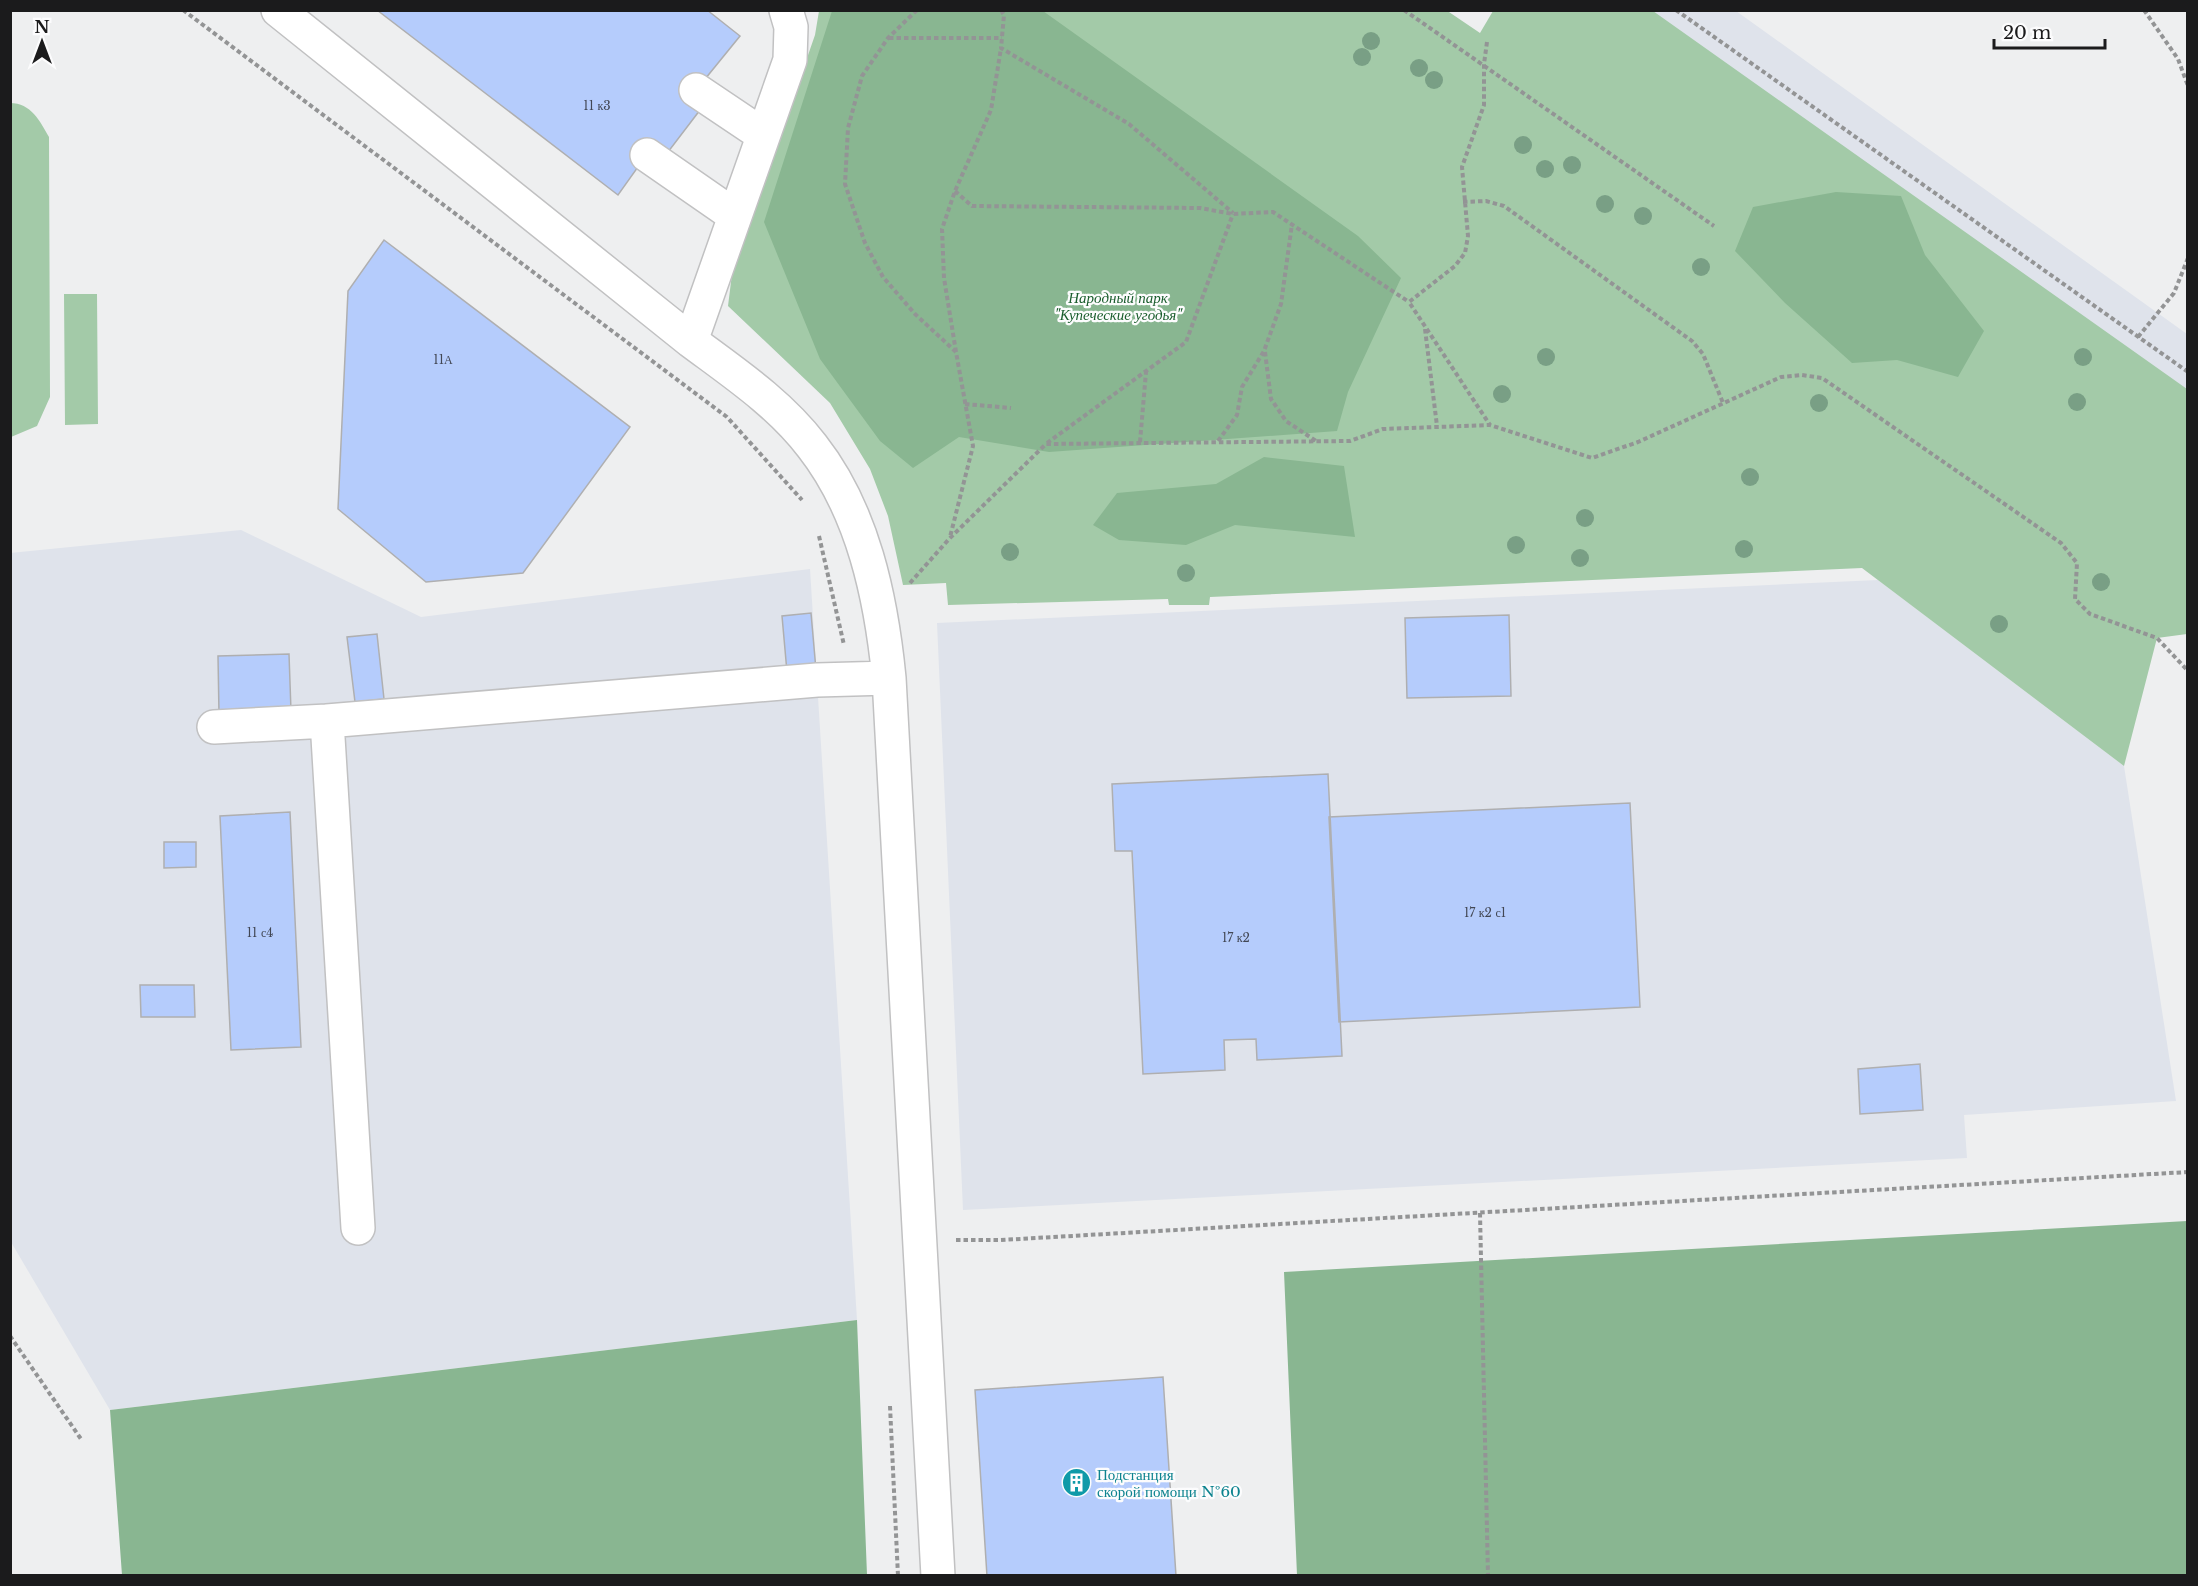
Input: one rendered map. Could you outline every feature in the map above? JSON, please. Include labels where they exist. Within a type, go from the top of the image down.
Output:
[{"type":"street","points":[[278,10],[773,404],[812,445],[852,513],[875,583],[886,642],[889,678],[938,1575]]},
{"type":"street","points":[[691,341],[790,60],[791,27],[786,10]]},
{"type":"street","points":[[696,90],[764,135]]},
{"type":"street","points":[[647,155],[735,216]]},
{"type":"street","points":[[214,727],[327,721],[817,680],[889,678]]},
{"type":"street","points":[[327,721],[358,1228]]},
{"type":"path","points":[[917,10],[888,38],[862,76],[848,128],[845,184],[865,243],[884,277],[915,314],[956,352]]},
{"type":"path","points":[[949,539],[973,446],[944,278],[942,229],[955,191],[991,110],[1002,38],[1004,15],[1001,10]]},
{"type":"path","points":[[1404,10],[1714,226]]},
{"type":"path","points":[[1676,10],[2187,372]]},
{"type":"path","points":[[2144,10],[2178,59],[2187,86]]},
{"type":"path","points":[[888,38],[1002,38]]},
{"type":"path","points":[[1409,302],[1455,266],[1465,253],[1468,236],[1463,202],[1462,167],[1484,105],[1484,64],[1487,42]]},
{"type":"path","points":[[1001,48],[1130,124],[1233,214]]},
{"type":"path","points":[[955,191],[972,206],[1200,208],[1233,214],[1273,212],[1409,302],[1490,425]]},
{"type":"path","points":[[1463,202],[1486,201],[1504,206],[1692,341],[1703,354],[1723,403]]},
{"type":"path","points":[[910,584],[949,539],[1046,444],[1186,342],[1233,214]]},
{"type":"path","points":[[1218,442],[1237,415],[1242,387],[1264,351],[1281,304],[1292,224]]},
{"type":"path","points":[[2138,337],[2174,293],[2187,258]]},
{"type":"path","points":[[1424,325],[1437,426]]},
{"type":"path","points":[[1264,351],[1271,399],[1286,421],[1317,441]]},
{"type":"path","points":[[1140,442],[1146,371]]},
{"type":"path","points":[[1046,444],[1350,441],[1383,429],[1490,425],[1593,458],[1638,442],[1781,377],[1802,375],[1822,378],[2061,543],[2077,563],[2075,599],[2090,614],[2157,638],[2187,671]]},
{"type":"path","points":[[965,404],[1011,408]]},
{"type":"path","points":[[919,1240],[1001,1240],[2187,1172]]},
{"type":"path","points":[[1480,1213],[1488,1575]]},
{"type":"path","points":[[10,1336],[81,1439]]},
{"type":"shaded area","points":[[1514,11],[1736,11],[2187,334],[2187,496]]},
{"type":"shaded area","points":[[241,530],[421,617],[810,569],[857,1320],[110,1410],[11,1242],[10,553]]},
{"type":"shaded area","points":[[1878,580],[2124,766],[2176,1101],[1964,1115],[1967,1158],[963,1210],[937,623]]},
{"type":"green space","name":"Народный парк \"Купеческие угодья\"","points":[[1446,10],[1480,33],[1493,11],[1653,11],[2187,389],[2187,634],[2157,638],[2124,766],[1862,568],[1210,597],[1209,605],[1169,605],[1168,599],[948,605],[946,583],[903,585],[888,516],[870,469],[830,403],[728,306],[732,274],[815,35],[819,11]]},
{"type":"green space","points":[[832,11],[1043,11],[1358,236],[1401,278],[1348,392],[1337,431],[1049,452],[959,437],[913,468],[880,441],[820,359],[764,222]]},
{"type":"green space","points":[[10,103],[24,106],[34,114],[49,137],[50,397],[37,426],[11,437]]},
{"type":"green space","points":[[1836,192],[1901,196],[1925,255],[1984,331],[1958,377],[1897,360],[1852,363],[1785,303],[1735,251],[1753,207]]},
{"type":"green space","points":[[64,294],[97,294],[98,424],[65,425]]},
{"type":"green space","points":[[1264,457],[1344,466],[1355,537],[1235,525],[1186,545],[1119,540],[1093,525],[1117,493],[1216,484]]},
{"type":"green space","points":[[2187,1221],[2187,1575],[1297,1575],[1284,1272]]},
{"type":"green space","points":[[857,1320],[867,1575],[122,1575],[110,1410]]},
{"type":"building","points":[[377,10],[707,10],[740,36],[688,100],[700,110],[668,152],[655,143],[618,195]]},
{"type":"building","points":[[384,240],[630,427],[523,573],[426,582],[338,509],[348,291]]},
{"type":"building","points":[[811,613],[816,670],[787,672],[782,616]]},
{"type":"building","points":[[1509,615],[1511,696],[1407,698],[1405,618]]},
{"type":"building","points":[[377,634],[384,699],[355,702],[347,637]]},
{"type":"building","points":[[289,654],[291,711],[219,714],[218,656]]},
{"type":"building","points":[[1328,774],[1342,1056],[1257,1060],[1256,1039],[1224,1040],[1225,1070],[1143,1074],[1132,851],[1115,851],[1112,784]]},
{"type":"building","points":[[1630,803],[1640,1007],[1339,1022],[1329,817]]},
{"type":"building","points":[[290,812],[301,1047],[231,1050],[220,816]]},
{"type":"building","points":[[164,842],[196,842],[196,867],[164,868]]},
{"type":"building","points":[[140,985],[194,985],[195,1017],[141,1017]]},
{"type":"building","points":[[1920,1064],[1923,1110],[1860,1114],[1858,1069]]},
{"type":"building","name":"Подстанция скорой помощи №60","points":[[1163,1377],[1176,1576],[987,1576],[975,1390]]},
{"type":"place","name":"Подстанция скорой помощи №60","points":[[1076,1483]]}]
